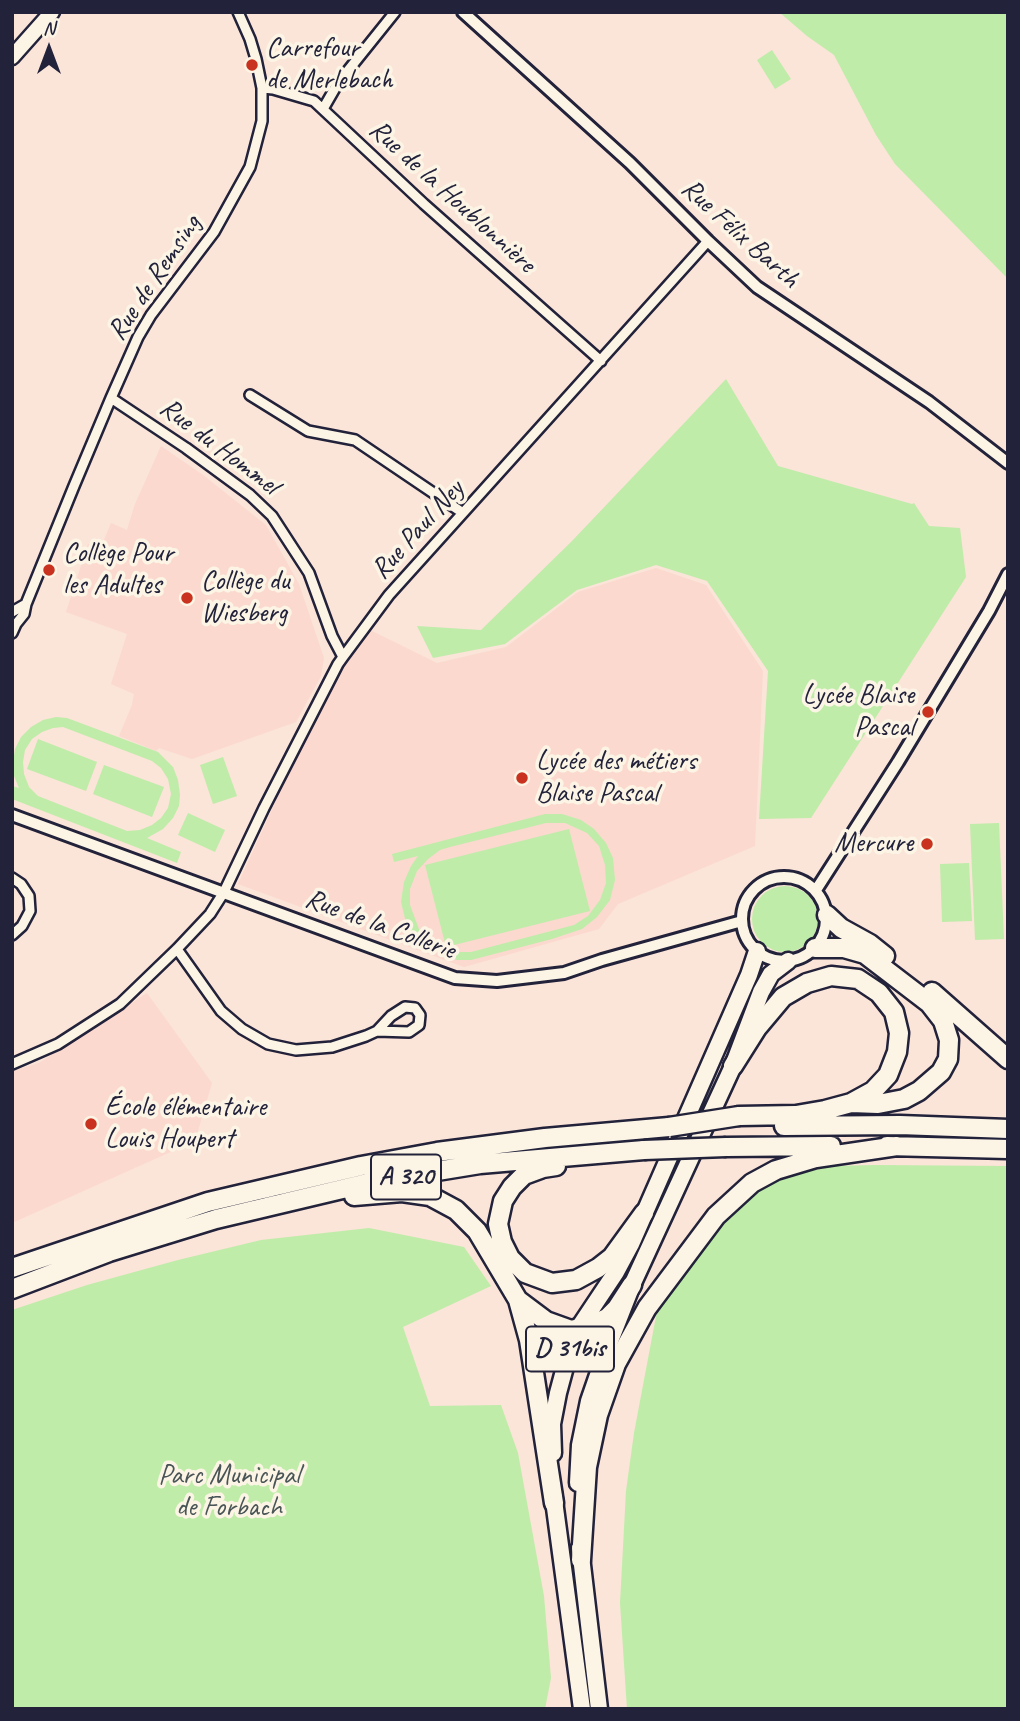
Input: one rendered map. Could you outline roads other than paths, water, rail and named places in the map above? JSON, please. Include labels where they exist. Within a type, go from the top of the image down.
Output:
[{"type":"highway","points":[[827,915],[841,928],[870,944],[932,993],[1008,1059]]},
{"type":"highway","points":[[815,948],[845,948],[865,954],[929,1003],[943,1021],[949,1040],[948,1059],[941,1072],[919,1091],[904,1099],[878,1104],[851,1103]]},
{"type":"highway","name":"D 31bis","points":[[582,1709],[554,1503],[552,1424],[563,1370],[578,1329],[631,1244],[749,975],[757,951]]},
{"type":"highway","name":"D 31bis","points":[[598,1709],[577,1508],[580,1445],[589,1401],[632,1284],[733,1066],[761,992],[771,974],[788,961]]},
{"type":"highway","points":[[733,1066],[757,1028],[783,997],[807,983],[831,976],[859,979],[879,993],[894,1013],[899,1033],[898,1052],[888,1075],[873,1091],[851,1103],[825,1110],[736,1121]]},
{"type":"highway","points":[[736,1121],[1008,1129]]},
{"type":"highway","name":"A 320","points":[[12,1269],[208,1202],[349,1169],[477,1146],[736,1121]]},
{"type":"highway","points":[[581,1560],[587,1467],[598,1415],[615,1364],[648,1308],[716,1216],[752,1183],[776,1170],[816,1158],[897,1146]]},
{"type":"highway","name":"A 320","points":[[12,1289],[109,1252],[216,1219],[376,1181],[480,1164],[644,1150],[726,1147],[897,1146],[1008,1149]]},
{"type":"highway","points":[[599,1154],[524,1175],[512,1187],[503,1201],[498,1224],[502,1242],[510,1258],[525,1273],[552,1283],[576,1280],[612,1257],[644,1213]]},
{"type":"highway","points":[[216,1219],[351,1196],[402,1192],[430,1196],[456,1210],[477,1231],[518,1300],[529,1340],[554,1503]]},
{"type":"highway","points":[[518,1300],[546,1321],[571,1330],[607,1318],[617,1308],[632,1284]]},
{"type":"main road","points":[[12,57],[52,12]]},
{"type":"street","name":"Rue de Remsing","points":[[13,624],[24,614],[138,337],[150,315],[214,232],[250,167],[262,121],[262,88],[250,39],[238,12]]},
{"type":"street","points":[[323,110],[338,83],[395,12]]},
{"type":"street","name":"Rue Félix Barth","points":[[463,12],[630,163],[757,287],[929,402],[1008,463]]},
{"type":"street","name":"Rue de la Houblonnière","points":[[262,88],[314,101],[424,204],[601,361]]},
{"type":"street","name":"Rue Paul Ney","points":[[12,1064],[58,1044],[120,1004],[210,914],[224,892],[264,808],[343,657],[389,595],[708,241]]},
{"type":"street","points":[[250,395],[308,430],[355,440],[463,513]]},
{"type":"street","name":"Rue du Hommel","points":[[111,398],[186,448],[250,495],[272,516],[309,573],[332,636],[343,657]]},
{"type":"street","points":[[816,890],[898,762],[989,611],[1008,574]]},
{"type":"street","name":"Rue de la Collerie","points":[[12,815],[455,978],[497,981],[564,973],[742,921]]},
{"type":"street","points":[[780,876],[805,881],[816,890],[827,915],[822,938],[815,948],[803,957],[788,961],[771,959],[757,951],[746,938],[742,921],[743,908],[756,887],[780,876]]},
{"type":"street","points":[[12,878],[29,896],[30,911],[22,926],[12,935]]},
{"type":"street","points":[[177,949],[221,1011],[242,1029],[268,1044],[296,1051],[332,1047],[377,1031],[391,1016],[405,1007],[415,1009],[420,1015],[419,1026],[409,1032],[377,1031]]},
{"type":"place","name":"Carrefour de Merlebach","points":[[252,65]]},
{"type":"place","name":"Collège Pour les Adultes","points":[[49,570]]},
{"type":"place","name":"Collège du Wiesberg","points":[[187,598]]},
{"type":"place","name":"Lycée Blaise Pascal","points":[[928,712]]},
{"type":"place","name":"Lycée des métiers Blaise Pascal","points":[[522,778]]},
{"type":"place","name":"Mercure","points":[[927,844]]},
{"type":"place","name":"École élémentaire Louis Houpert","points":[[91,1124]]},
{"type":"park label","name":"Parc Municipal de Forbach","points":[[229,1492]]}]
